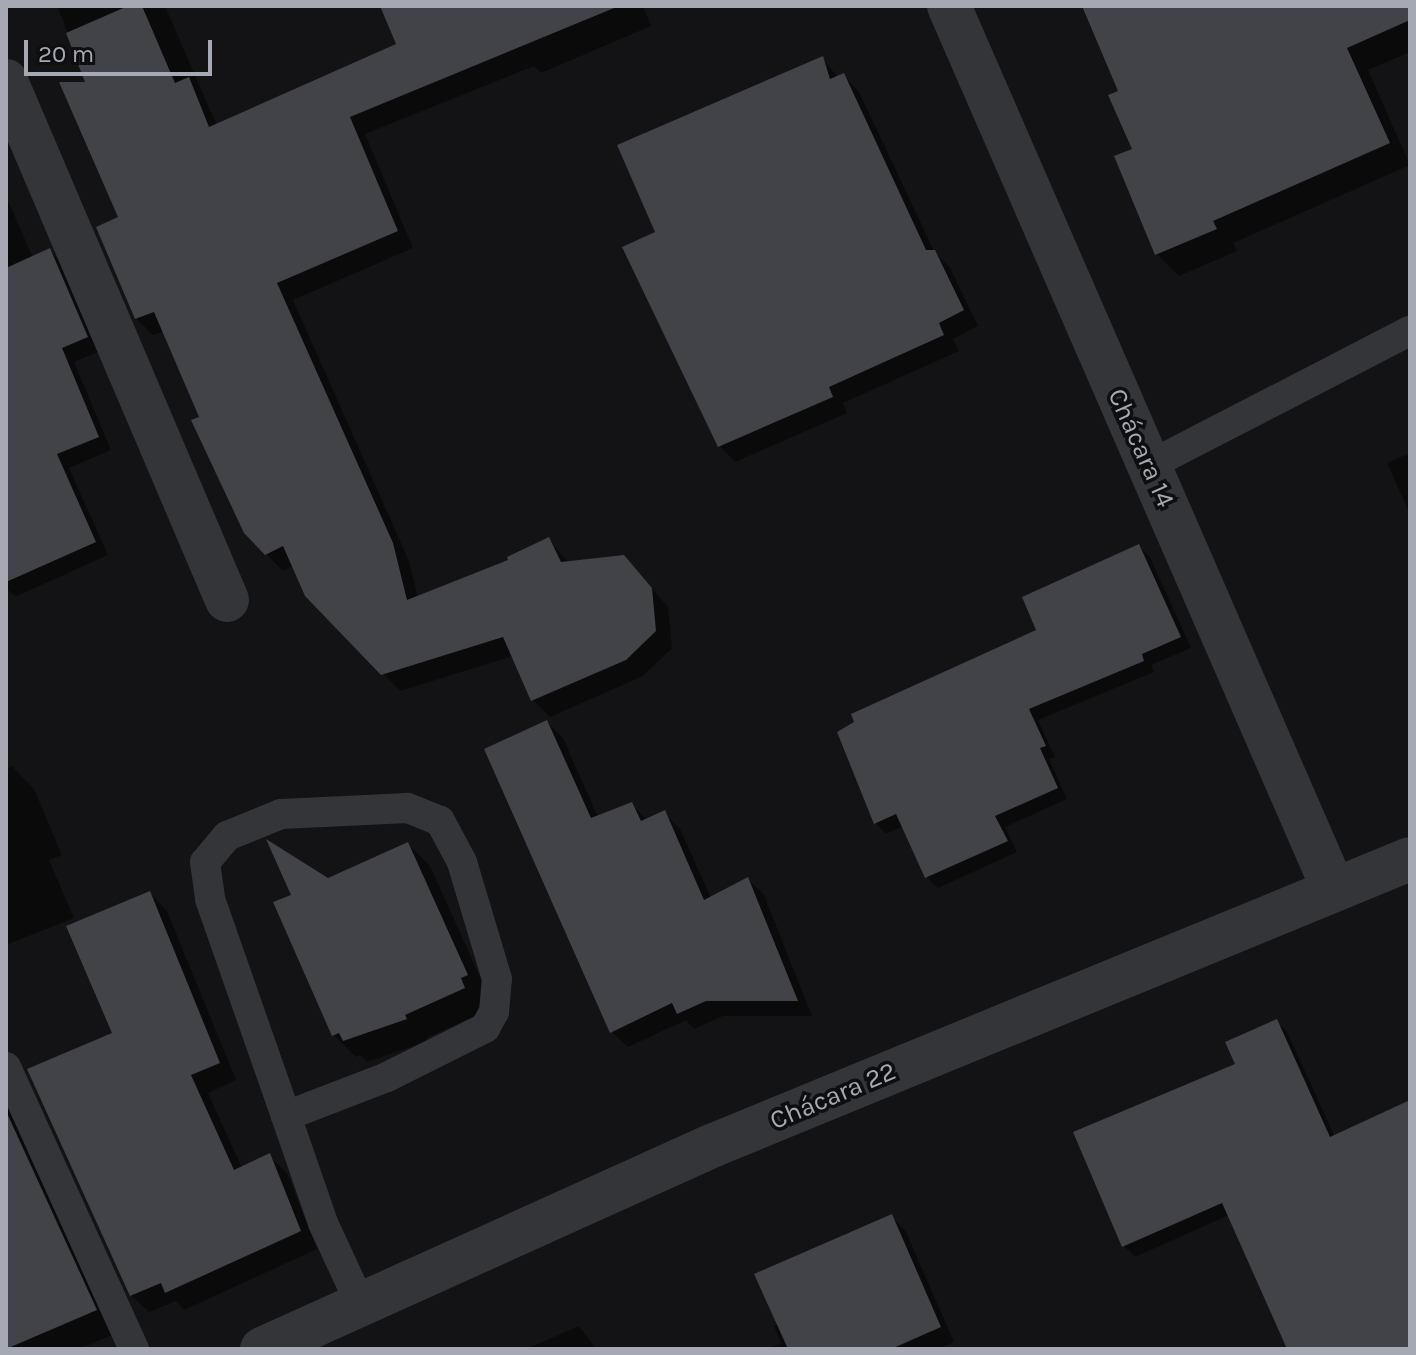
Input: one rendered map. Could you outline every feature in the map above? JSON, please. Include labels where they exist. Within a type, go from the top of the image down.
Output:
[{"type":"street","name":"Chácara 14","points":[[949,6],[1334,890]]},
{"type":"street","points":[[6,81],[227,600]]},
{"type":"street","name":"Chácara 22","points":[[262,1349],[714,1145],[1410,859]]},
{"type":"lane","points":[[1148,466],[1410,331]]},
{"type":"lane","points":[[286,1116],[387,1077],[485,1028],[494,1012],[497,979],[462,862],[440,821],[408,808],[281,814],[227,836],[205,862],[210,899],[323,1223],[360,1303]]},
{"type":"lane","points":[[6,1067],[134,1349]]},
{"type":"building","points":[[128,6],[142,6],[175,83],[189,77],[209,127],[396,44],[380,6],[619,6],[350,117],[398,231],[277,283],[393,543],[407,600],[508,560],[507,557],[549,537],[561,562],[624,555],[652,588],[656,631],[626,660],[531,701],[503,637],[381,675],[305,596],[283,546],[265,555],[244,533],[191,420],[199,417],[154,312],[135,319],[96,227],[118,217],[59,82],[85,82],[66,33]]},
{"type":"building","points":[[1082,6],[1410,6],[1410,20],[1347,48],[1390,143],[1213,221],[1217,229],[1155,255],[1114,156],[1132,149],[1108,95],[1118,91]]},
{"type":"building","points":[[823,56],[830,79],[844,73],[926,250],[935,250],[964,310],[939,323],[944,335],[829,387],[833,397],[718,447],[622,247],[655,232],[617,145]]},
{"type":"building","points":[[50,248],[88,337],[62,348],[99,437],[57,454],[96,542],[6,582],[6,268]]},
{"type":"building","points":[[1139,544],[1181,637],[1142,654],[1144,661],[1029,709],[1046,746],[1040,748],[1058,788],[995,816],[1008,841],[925,878],[896,814],[874,824],[837,732],[854,722],[851,714],[1036,630],[1022,597]]},
{"type":"building","points":[[547,720],[591,818],[632,802],[641,821],[665,810],[704,900],[748,877],[798,1001],[706,1001],[677,1014],[672,1003],[610,1033],[484,749]]},
{"type":"building","points":[[266,839],[328,878],[408,842],[468,975],[461,978],[465,988],[405,1015],[407,1019],[343,1041],[339,1033],[332,1036],[273,902],[291,895]]},
{"type":"building","points":[[150,891],[220,1063],[191,1075],[234,1170],[270,1153],[301,1231],[165,1293],[161,1283],[130,1296],[27,1069],[112,1033],[66,926]]},
{"type":"building","points":[[1277,1019],[1330,1137],[1410,1100],[1410,1349],[1287,1349],[1222,1203],[1122,1247],[1073,1132],[1235,1064],[1225,1042]]},
{"type":"building","points":[[6,1111],[97,1310],[6,1349]]},
{"type":"building","points":[[892,1214],[941,1327],[891,1349],[788,1349],[754,1274]]}]
